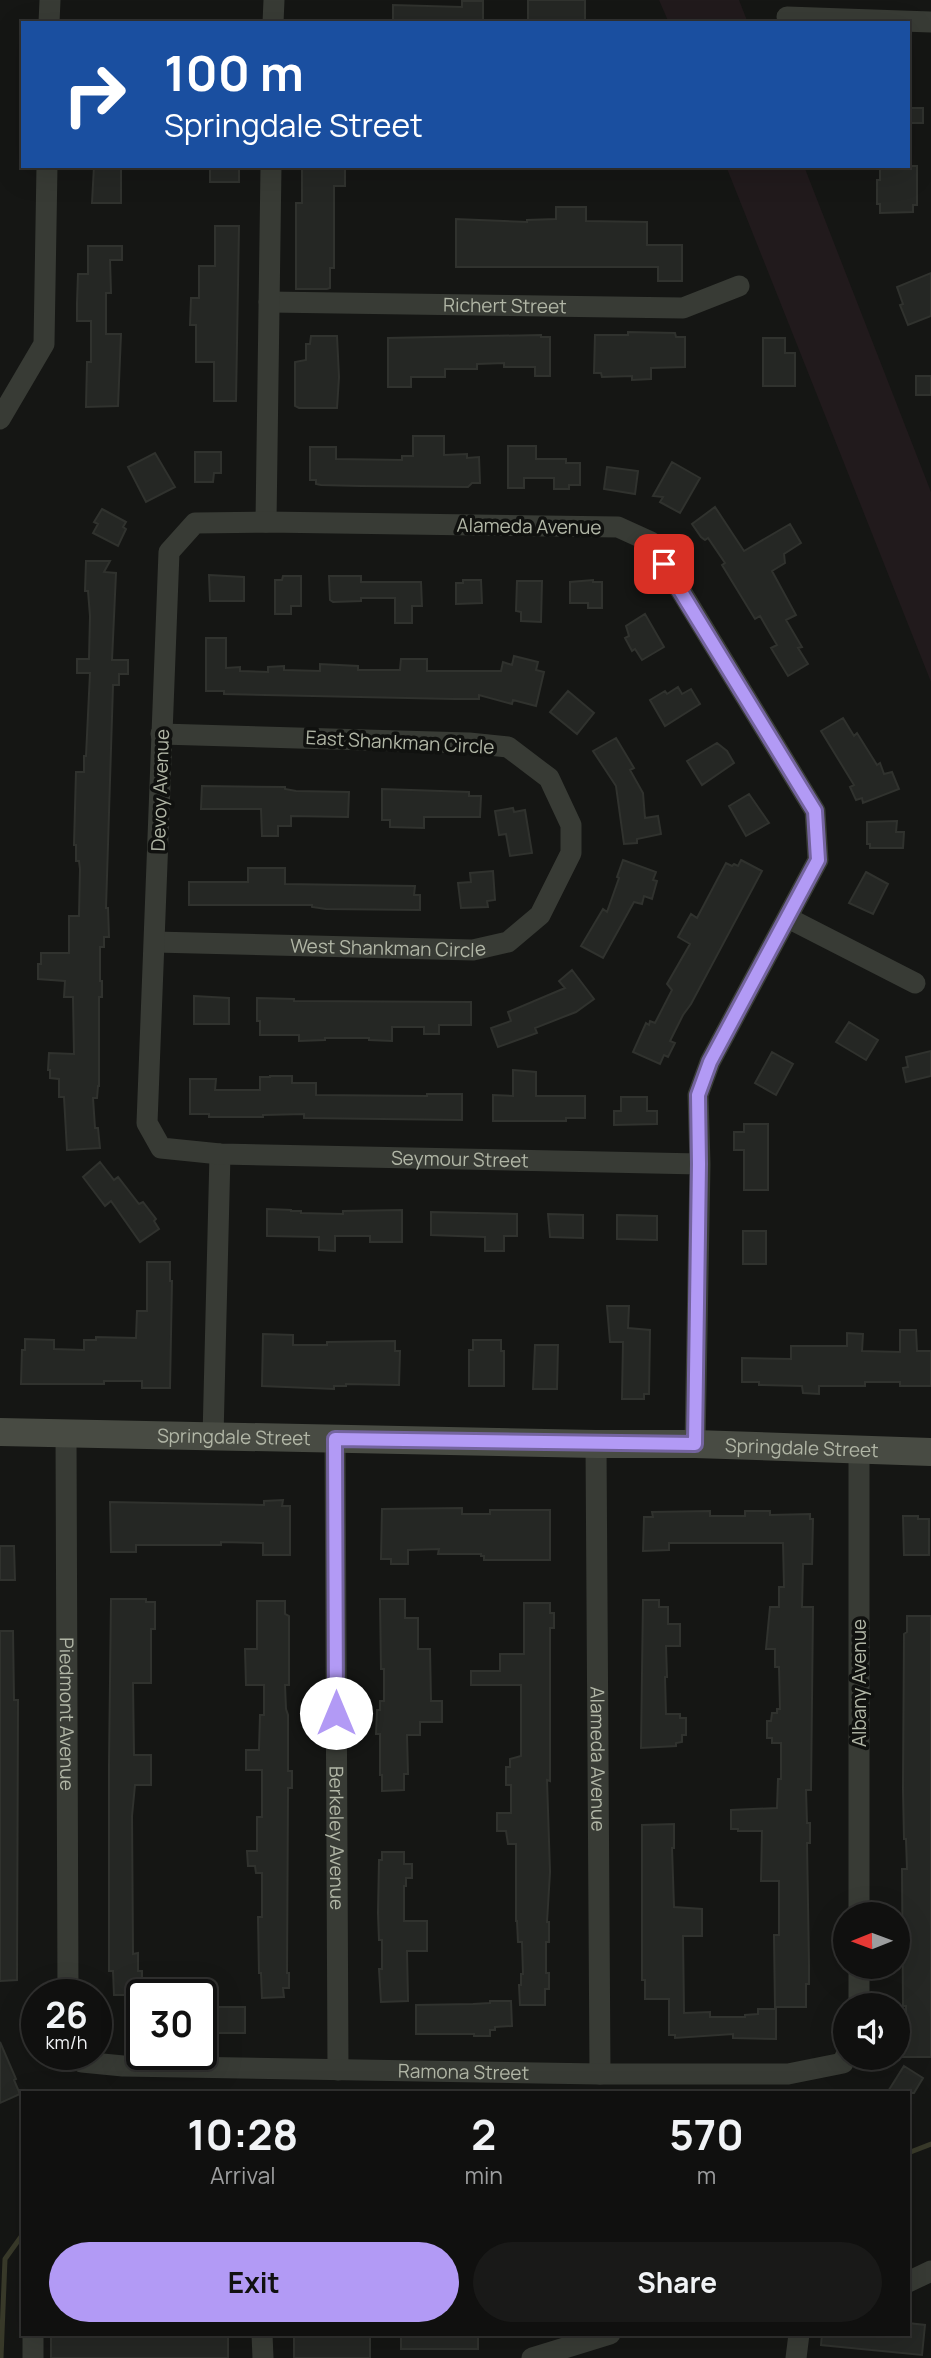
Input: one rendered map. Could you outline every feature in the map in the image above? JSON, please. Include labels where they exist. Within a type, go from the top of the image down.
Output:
[{"type":"street","points":[[49,21],[50,0]]},
{"type":"street","points":[[273,21],[274,0]]},
{"type":"street","points":[[787,17],[902,21]]},
{"type":"street","points":[[910,21],[931,22]]},
{"type":"street","points":[[0,419],[44,344],[47,168]]},
{"type":"street","points":[[266,522],[271,168]]},
{"type":"street","name":"Richert Street","points":[[269,302],[683,308],[739,286]]},
{"type":"street","name":"Devoy Avenue","points":[[220,1154],[161,1148],[147,1123],[169,552],[195,523],[266,522]]},
{"type":"street","name":"Alameda Avenue","points":[[266,522],[618,527],[651,542],[815,811],[818,860],[710,1062],[698,1095],[695,1444]]},
{"type":"street","name":"East Shankman Circle","points":[[161,734],[469,743],[508,747],[550,779],[571,825],[571,853]]},
{"type":"street","name":"West Shankman Circle","points":[[155,943],[473,950],[508,942],[541,915],[571,853]]},
{"type":"street","points":[[788,918],[915,983]]},
{"type":"street","points":[[213,1437],[220,1154]]},
{"type":"street","name":"Seymour Street","points":[[220,1154],[699,1164]]},
{"type":"street","name":"Springdale Street","points":[[0,1432],[695,1444],[931,1452]]},
{"type":"street","name":"Piedmont Avenue","points":[[66,1432],[68,1979]]},
{"type":"street","name":"Berkeley Avenue","points":[[335,1439],[338,2070]]},
{"type":"street","name":"Alameda Avenue","points":[[596,1444],[600,2074]]},
{"type":"street","name":"Albany Avenue","points":[[859,1451],[859,1902]]},
{"type":"street","name":"Ramona Street","points":[[112,2064],[600,2074],[788,2074],[833,2063]]},
{"type":"street","points":[[910,2281],[931,2272]]},
{"type":"street","points":[[33,2336],[33,2358]]},
{"type":"street","points":[[262,2336],[262,2358]]},
{"type":"street","points":[[532,2358],[604,2336]]},
{"type":"street","points":[[796,2358],[799,2336]]},
{"type":"shaded area","points":[[659,0],[739,0],[747,21],[668,21]]},
{"type":"shaded area","points":[[727,168],[805,168],[931,492],[931,682]]},
{"type":"building","points":[[528,0],[585,0],[585,21],[528,21]]},
{"type":"building","points":[[462,1],[483,1],[483,21],[393,21],[393,5],[462,7]]},
{"type":"building","points":[[910,108],[923,108],[923,123],[910,123]]},
{"type":"building","points":[[917,166],[917,205],[913,205],[913,212],[880,213],[880,204],[877,204],[877,180],[880,180],[880,168]]},
{"type":"building","points":[[94,168],[121,168],[121,203],[92,203]]},
{"type":"building","points":[[210,168],[239,168],[239,182],[210,182]]},
{"type":"building","points":[[302,168],[345,168],[345,186],[334,186],[334,268],[330,268],[330,288],[327,289],[296,289],[296,203],[302,203]]},
{"type":"building","points":[[556,207],[586,207],[586,221],[647,222],[647,245],[682,245],[682,281],[658,281],[658,267],[456,267],[456,219],[527,222],[556,219]]},
{"type":"building","points":[[215,226],[239,226],[236,401],[214,401],[214,362],[196,362],[196,325],[190,325],[191,298],[199,298],[199,266],[215,266]]},
{"type":"building","points":[[88,246],[122,246],[122,260],[110,260],[111,293],[106,293],[106,334],[121,334],[118,406],[86,407],[87,362],[91,362],[91,321],[77,321],[77,303],[78,274],[88,274]]},
{"type":"building","points":[[931,273],[931,316],[908,325],[900,305],[903,304],[897,287]]},
{"type":"building","points":[[628,332],[675,333],[676,337],[685,337],[685,367],[651,368],[651,379],[632,380],[632,376],[602,377],[601,373],[594,373],[595,335],[628,335]]},
{"type":"building","points":[[311,336],[337,336],[337,408],[295,406],[295,362],[306,360],[306,344],[310,344]]},
{"type":"building","points":[[550,337],[550,376],[535,376],[535,367],[504,367],[504,363],[477,364],[477,369],[445,369],[445,377],[411,377],[411,387],[388,387],[388,338]]},
{"type":"building","points":[[763,338],[785,338],[785,353],[795,353],[795,386],[763,386]]},
{"type":"building","points":[[916,376],[931,376],[931,395],[916,395]]},
{"type":"building","points":[[413,436],[444,436],[444,455],[467,454],[467,458],[479,457],[480,483],[472,483],[468,487],[361,486],[321,485],[316,484],[316,480],[310,480],[310,447],[336,447],[336,459],[402,460],[402,456],[413,456]]},
{"type":"building","points":[[508,446],[536,446],[536,459],[566,459],[566,463],[580,463],[580,485],[569,485],[569,489],[554,489],[554,478],[524,478],[524,488],[508,488]]},
{"type":"building","points":[[195,452],[221,452],[221,473],[214,473],[213,482],[195,482]]},
{"type":"building","points":[[155,453],[175,487],[146,502],[128,467]]},
{"type":"building","points":[[672,462],[700,478],[680,513],[660,502],[663,497],[653,496]]},
{"type":"building","points":[[607,467],[638,471],[635,494],[604,489]]},
{"type":"building","points":[[715,507],[744,551],[790,524],[801,543],[784,554],[785,563],[772,571],[796,615],[786,620],[802,647],[798,648],[808,664],[788,676],[771,648],[777,645],[760,616],[755,619],[722,565],[725,563],[708,538],[705,540],[701,537],[692,524]]},
{"type":"building","points":[[102,509],[126,522],[123,527],[126,529],[118,546],[93,533],[98,524],[94,522]]},
{"type":"building","points":[[86,561],[110,561],[104,572],[116,573],[112,660],[128,660],[128,674],[119,674],[119,685],[113,685],[106,908],[109,937],[104,937],[104,947],[100,947],[102,997],[99,997],[99,1086],[97,1098],[93,1098],[95,1128],[98,1128],[100,1148],[67,1150],[64,1097],[59,1097],[59,1079],[50,1078],[48,1070],[49,1053],[74,1054],[73,997],[64,997],[65,981],[38,979],[38,964],[41,964],[41,953],[69,953],[69,916],[79,916],[80,869],[74,845],[76,772],[84,772],[90,673],[77,673],[77,659],[89,659],[90,616],[88,591],[85,591]]},
{"type":"building","points":[[209,575],[244,577],[244,601],[210,601]]},
{"type":"building","points":[[283,576],[301,576],[301,606],[291,606],[291,614],[275,614],[275,580],[282,580]]},
{"type":"building","points":[[329,576],[361,576],[361,582],[421,582],[422,606],[412,606],[412,623],[395,623],[395,598],[361,598],[361,601],[333,602],[330,600]]},
{"type":"building","points":[[463,580],[481,580],[482,603],[456,604],[456,583],[463,583]]},
{"type":"building","points":[[517,581],[542,581],[541,622],[521,621],[521,612],[516,611]]},
{"type":"building","points":[[570,582],[602,582],[602,608],[588,608],[588,603],[570,603]]},
{"type":"building","points":[[645,614],[664,647],[642,660],[635,649],[632,651],[625,638],[629,636],[626,626]]},
{"type":"building","points":[[206,638],[226,638],[226,668],[240,667],[240,671],[268,672],[268,667],[284,666],[284,670],[320,671],[320,664],[358,666],[358,670],[400,670],[401,659],[427,659],[427,671],[501,671],[503,662],[512,665],[514,656],[538,662],[536,670],[544,672],[536,706],[513,700],[512,704],[479,695],[479,699],[454,699],[224,694],[224,691],[206,691]]},
{"type":"building","points":[[678,687],[682,694],[691,689],[700,704],[665,726],[650,700]]},
{"type":"building","points":[[568,691],[594,713],[577,734],[550,712]]},
{"type":"building","points":[[843,718],[854,736],[857,733],[877,765],[880,763],[884,774],[892,772],[899,789],[863,803],[862,798],[856,800],[850,787],[854,785],[821,731]]},
{"type":"building","points":[[616,738],[634,768],[630,770],[643,793],[645,818],[658,816],[661,834],[637,839],[637,843],[624,844],[616,786],[593,751]]},
{"type":"building","points":[[717,743],[727,751],[734,763],[702,785],[687,761]]},
{"type":"building","points":[[202,786],[285,787],[296,791],[349,792],[348,817],[291,816],[291,826],[278,826],[278,836],[262,836],[261,809],[201,809]]},
{"type":"building","points":[[382,789],[469,792],[469,796],[481,796],[480,817],[424,817],[424,828],[390,827],[390,820],[382,820]]},
{"type":"building","points":[[749,794],[769,823],[746,836],[729,806]]},
{"type":"building","points":[[513,808],[514,812],[525,810],[532,853],[510,856],[506,834],[499,835],[495,811]]},
{"type":"building","points":[[897,821],[896,832],[904,832],[903,848],[870,848],[870,844],[867,844],[867,822]]},
{"type":"building","points":[[623,860],[656,872],[653,880],[657,881],[652,899],[644,896],[642,904],[634,902],[603,958],[581,946],[603,909],[607,912]]},
{"type":"building","points":[[741,860],[762,871],[683,1015],[670,1041],[675,1043],[668,1057],[664,1055],[660,1064],[633,1052],[646,1023],[655,1023],[672,990],[667,984],[690,944],[678,937],[691,914],[697,918],[726,863],[738,866]]},
{"type":"building","points":[[248,868],[285,868],[285,884],[415,886],[414,895],[420,895],[420,910],[326,909],[312,905],[189,905],[189,882],[248,882]]},
{"type":"building","points":[[493,871],[495,900],[487,901],[488,907],[461,908],[458,883],[471,882],[470,873]]},
{"type":"building","points":[[866,872],[888,884],[873,914],[849,903]]},
{"type":"building","points":[[572,970],[594,999],[576,1012],[535,1028],[537,1033],[498,1047],[491,1028],[511,1021],[508,1012],[565,988],[559,981]]},
{"type":"building","points":[[194,996],[229,998],[229,1024],[194,1024]]},
{"type":"building","points":[[257,998],[294,1001],[471,1002],[471,1025],[439,1025],[439,1034],[424,1034],[424,1027],[392,1027],[392,1041],[325,1038],[299,1041],[299,1035],[260,1035]]},
{"type":"building","points":[[849,1022],[878,1040],[866,1060],[836,1042]]},
{"type":"building","points":[[931,1051],[931,1076],[906,1082],[903,1068],[908,1067],[906,1057]]},
{"type":"building","points":[[772,1052],[793,1064],[776,1095],[755,1083]]},
{"type":"building","points":[[513,1070],[536,1072],[536,1096],[585,1096],[585,1118],[566,1118],[566,1121],[493,1121],[493,1095],[513,1096]]},
{"type":"building","points":[[292,1076],[292,1083],[316,1083],[316,1095],[462,1094],[462,1120],[304,1118],[304,1114],[209,1117],[209,1114],[190,1114],[190,1079],[216,1079],[215,1090],[260,1090],[260,1077]]},
{"type":"building","points":[[621,1097],[647,1097],[647,1111],[657,1111],[657,1124],[614,1125],[614,1111],[621,1111]]},
{"type":"building","points":[[744,1124],[768,1124],[768,1190],[744,1190],[744,1150],[734,1150],[734,1132],[744,1132]]},
{"type":"building","points":[[100,1162],[114,1180],[118,1177],[139,1204],[143,1202],[156,1219],[154,1221],[159,1229],[140,1242],[111,1201],[105,1206],[83,1177]]},
{"type":"building","points":[[267,1209],[343,1214],[343,1211],[402,1210],[402,1242],[370,1242],[370,1236],[335,1236],[335,1251],[319,1250],[319,1237],[267,1236]]},
{"type":"building","points":[[431,1212],[517,1214],[517,1236],[504,1236],[504,1251],[485,1251],[485,1237],[431,1235]]},
{"type":"building","points":[[548,1214],[583,1215],[583,1238],[550,1237]]},
{"type":"building","points":[[617,1215],[657,1216],[657,1240],[617,1239]]},
{"type":"building","points":[[743,1231],[766,1231],[766,1264],[743,1264]]},
{"type":"building","points":[[147,1262],[170,1262],[170,1388],[142,1388],[142,1381],[21,1384],[25,1339],[54,1340],[54,1349],[84,1350],[84,1340],[96,1340],[96,1337],[136,1338],[137,1311],[147,1311]]},
{"type":"building","points":[[607,1306],[629,1306],[628,1328],[650,1330],[649,1394],[644,1394],[644,1399],[622,1399],[623,1342],[610,1342]]},
{"type":"building","points":[[900,1330],[916,1330],[917,1351],[931,1351],[931,1386],[900,1386],[900,1382],[865,1382],[865,1386],[819,1386],[819,1394],[803,1393],[802,1386],[742,1382],[742,1358],[791,1359],[791,1346],[847,1346],[847,1333],[863,1334],[862,1351],[900,1352]]},
{"type":"building","points":[[263,1334],[293,1335],[293,1345],[395,1341],[395,1351],[400,1351],[399,1385],[346,1384],[334,1386],[334,1389],[262,1386]]},
{"type":"building","points":[[473,1340],[501,1340],[501,1351],[504,1351],[504,1386],[469,1386],[469,1350],[473,1350]]},
{"type":"building","points":[[535,1345],[558,1345],[557,1389],[533,1389]]},
{"type":"building","points":[[283,1500],[282,1506],[290,1506],[290,1555],[263,1555],[263,1543],[221,1542],[221,1545],[136,1545],[136,1552],[111,1552],[110,1502],[264,1505],[264,1501]]},
{"type":"building","points":[[462,1508],[462,1514],[490,1514],[490,1510],[550,1510],[550,1560],[484,1560],[481,1554],[438,1554],[439,1549],[408,1550],[408,1564],[391,1564],[391,1559],[381,1559],[382,1509]]},
{"type":"building","points":[[710,1511],[710,1516],[745,1516],[745,1511],[770,1511],[770,1515],[810,1514],[810,1519],[813,1519],[812,1564],[803,1564],[802,1607],[813,1607],[811,1790],[806,1790],[810,1843],[807,1843],[809,1984],[806,1984],[806,2007],[775,2007],[774,1935],[779,1935],[779,1881],[761,1881],[762,1831],[731,1829],[731,1810],[777,1808],[778,1779],[781,1779],[781,1743],[772,1743],[772,1738],[767,1738],[767,1721],[771,1721],[772,1713],[777,1713],[777,1709],[780,1709],[779,1667],[775,1667],[775,1649],[766,1649],[770,1607],[779,1607],[779,1587],[784,1587],[783,1543],[669,1543],[669,1550],[643,1551],[644,1517],[653,1517],[652,1512]]},
{"type":"building","points":[[903,1516],[929,1519],[929,1555],[904,1555]]},
{"type":"building","points":[[0,1546],[14,1546],[15,1580],[0,1580]]},
{"type":"building","points":[[111,1599],[146,1599],[146,1602],[155,1602],[155,1629],[151,1629],[151,1683],[133,1683],[134,1755],[151,1755],[151,1785],[135,1785],[132,1816],[133,1954],[138,1953],[138,1971],[142,1971],[142,1979],[126,1979],[126,1995],[114,1995],[113,1971],[109,1971]]},
{"type":"building","points":[[380,1599],[405,1599],[405,1618],[418,1618],[418,1649],[430,1649],[431,1701],[442,1701],[442,1722],[420,1722],[420,1735],[407,1735],[408,1774],[404,1774],[404,1790],[382,1791],[380,1734],[376,1734],[377,1710],[380,1710],[380,1701],[384,1701]]},
{"type":"building","points":[[643,1600],[659,1600],[659,1607],[668,1607],[668,1624],[680,1624],[680,1646],[666,1646],[666,1714],[680,1714],[680,1718],[686,1718],[686,1735],[682,1735],[682,1742],[676,1743],[676,1746],[641,1748]]},
{"type":"building","points":[[257,1601],[285,1601],[285,1614],[289,1616],[289,1685],[285,1685],[288,1771],[292,1771],[292,1788],[288,1788],[289,1988],[283,1988],[284,1997],[262,1998],[258,1917],[262,1917],[262,1873],[256,1873],[255,1866],[248,1866],[247,1851],[257,1851],[257,1817],[262,1817],[262,1770],[246,1770],[246,1750],[259,1750],[260,1715],[264,1715],[264,1685],[246,1685],[245,1649],[257,1649]]},
{"type":"building","points":[[524,1603],[550,1603],[550,1613],[554,1613],[554,1628],[550,1628],[550,1781],[547,1780],[550,1872],[547,1922],[549,1942],[546,1942],[549,1989],[545,1989],[545,2005],[520,2005],[519,1985],[523,1974],[522,1942],[518,1942],[516,1921],[516,1844],[508,1844],[506,1831],[497,1831],[497,1813],[511,1813],[511,1785],[506,1785],[506,1767],[510,1767],[510,1759],[521,1756],[521,1685],[471,1685],[471,1671],[500,1671],[500,1654],[524,1654]]},
{"type":"building","points":[[907,1616],[931,1616],[931,2057],[910,2057],[910,1993],[903,1993],[903,1979],[910,1979],[910,1902],[902,1902],[902,1869],[907,1869],[903,1789],[904,1634],[907,1632]]},
{"type":"building","points":[[0,1631],[13,1631],[14,1700],[18,1700],[17,1980],[0,1981]]},
{"type":"building","points":[[674,1824],[674,1907],[702,1909],[702,1936],[683,1936],[684,2013],[710,2012],[710,2017],[745,2017],[758,2014],[758,2009],[776,2009],[776,2039],[733,2038],[733,2034],[675,2038],[675,2035],[669,2035],[669,1999],[645,1999],[645,1980],[642,1980],[642,1825]]},
{"type":"building","points":[[382,1852],[404,1852],[404,1864],[412,1864],[412,1878],[406,1878],[404,1886],[404,1921],[427,1921],[427,1951],[407,1951],[408,2001],[381,2002],[379,1969],[382,1969],[382,1940],[379,1940],[378,1913],[379,1860],[382,1860]]},
{"type":"building","points":[[511,2001],[512,2026],[495,2027],[495,2030],[490,2030],[490,2036],[416,2034],[416,2005]]},
{"type":"building","points":[[217,2007],[245,2007],[245,2033],[217,2033]]},
{"type":"building","points":[[0,2042],[20,2094],[0,2103]]},
{"type":"building","points":[[901,2070],[910,2070],[923,2078],[914,2093],[888,2091]]},
{"type":"building","points":[[910,2323],[925,2325],[922,2355],[821,2345],[822,2336],[910,2336]]},
{"type":"building","points":[[51,2336],[228,2336],[228,2358],[51,2358]]},
{"type":"building","points":[[294,2336],[370,2336],[370,2358],[294,2358]]},
{"type":"building","points":[[401,2336],[478,2336],[478,2349],[401,2349]]},
{"type":"waterway","points":[[910,2152],[931,2144]]},
{"type":"waterway","points":[[1,2358],[5,2259],[21,2237]]},
{"type":"route","points":[[336,1713],[335,1439],[695,1444],[698,1095],[710,1062],[818,860],[815,811],[664,564]]}]
